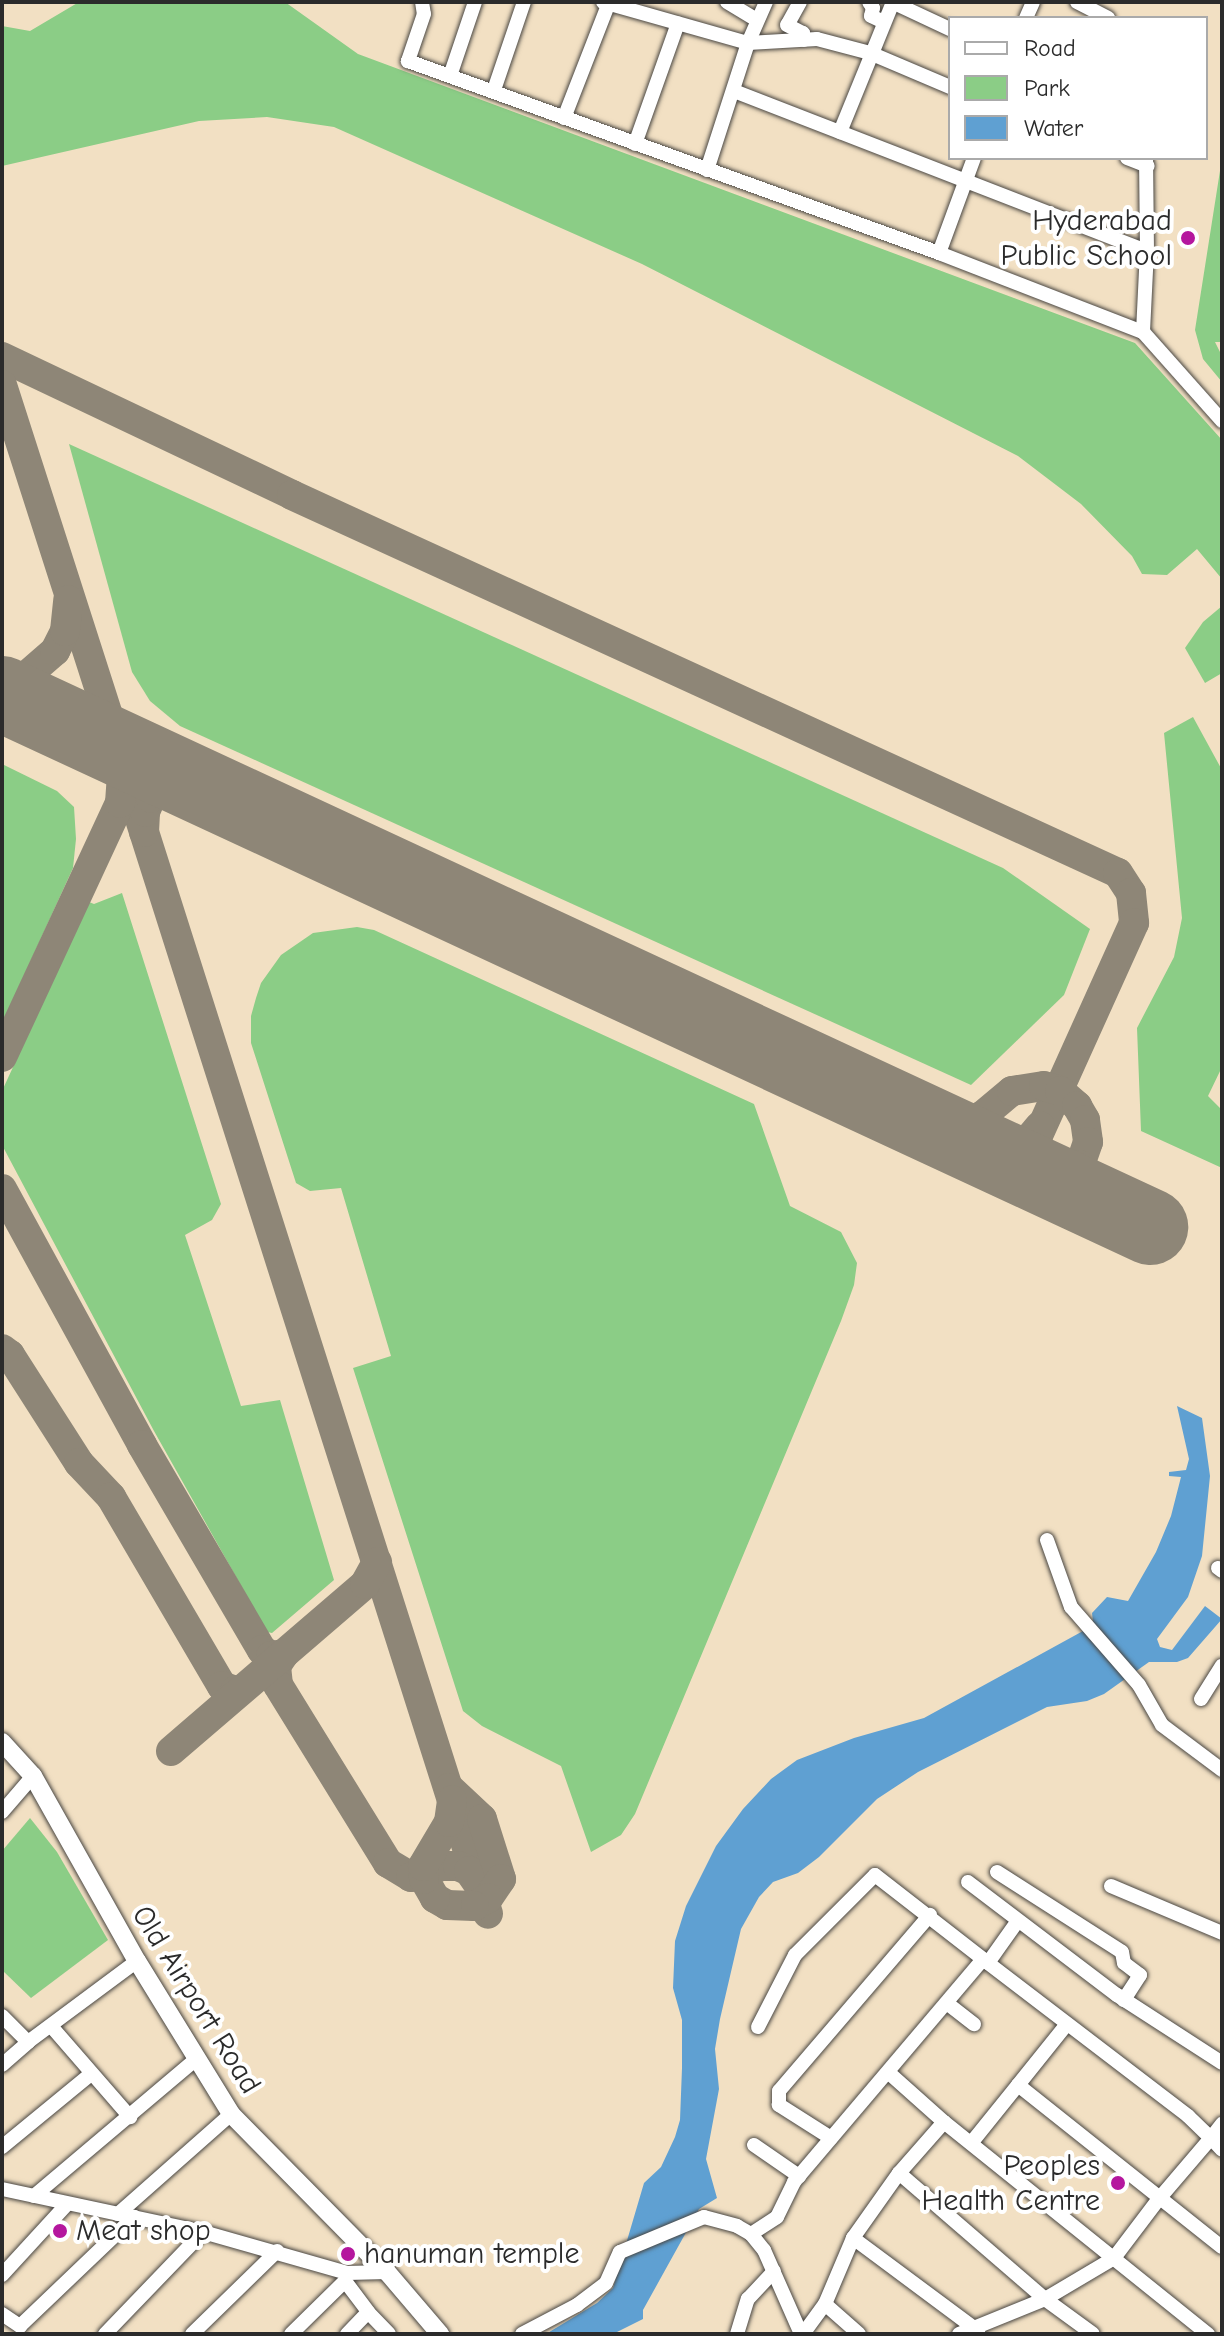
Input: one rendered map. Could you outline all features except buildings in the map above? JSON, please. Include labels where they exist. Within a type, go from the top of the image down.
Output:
[{"type":"main road","name":"Old Airport Road","points":[[2,1742],[33,1776],[137,1961],[195,2060],[231,2114],[387,2272],[431,2331]]},
{"type":"street","points":[[422,2],[424,14],[408,61],[939,253],[1143,332],[1222,421]]},
{"type":"street","points":[[450,76],[475,2]]},
{"type":"street","points":[[494,90],[524,2]]},
{"type":"street","points":[[727,2],[752,17]]},
{"type":"street","points":[[707,170],[748,43],[766,2]]},
{"type":"street","points":[[800,2],[787,25],[803,33],[804,40]]},
{"type":"street","points":[[869,2],[873,8],[871,16],[884,22]]},
{"type":"street","points":[[840,132],[892,2],[948,28]]},
{"type":"street","points":[[1077,2],[1104,16]]},
{"type":"street","points":[[564,118],[606,3],[631,4],[678,23],[748,43],[817,39],[870,53],[948,86]]},
{"type":"street","points":[[635,144],[678,23]]},
{"type":"street","points":[[734,91],[1147,251]]},
{"type":"street","points":[[939,253],[973,160]]},
{"type":"street","points":[[1143,332],[1147,162]]},
{"type":"street","points":[[1047,1540],[1071,1607],[1139,1685],[1162,1725],[1222,1770]]},
{"type":"street","points":[[1201,1699],[1217,1688],[1222,1666]]},
{"type":"street","points":[[2,1812],[33,1776]]},
{"type":"street","points":[[997,1872],[1122,1952],[1124,1963],[1140,1975],[1124,2000]]},
{"type":"street","points":[[758,2027],[795,1955],[875,1875],[1188,2116],[1222,2150]]},
{"type":"street","points":[[968,1882],[1124,2000],[1222,2063]]},
{"type":"street","points":[[1111,1886],[1222,1933]]},
{"type":"street","points":[[831,2138],[779,2105],[779,2091],[930,1915]]},
{"type":"street","points":[[751,2234],[777,2217],[799,2176],[1017,1922]]},
{"type":"street","points":[[2,2065],[137,1961]]},
{"type":"street","points":[[948,2004],[974,2024]]},
{"type":"street","points":[[2,2016],[28,2042]]},
{"type":"street","points":[[972,2142],[1067,2024]]},
{"type":"street","points":[[51,2026],[130,2117]]},
{"type":"street","points":[[34,2196],[195,2060]]},
{"type":"street","points":[[889,2073],[944,2122],[1208,2334]]},
{"type":"street","points":[[2,2147],[91,2074]]},
{"type":"street","points":[[1018,2085],[1222,2247]]},
{"type":"street","points":[[118,2214],[231,2114]]},
{"type":"street","points":[[522,2334],[577,2305],[606,2283],[620,2252],[704,2217],[720,2219],[751,2234],[774,2271],[802,2334],[825,2304],[853,2238],[899,2173],[944,2122]]},
{"type":"street","points":[[959,2334],[978,2331],[1045,2299],[1114,2258],[1222,2124]]},
{"type":"street","points":[[754,2145],[799,2176]]},
{"type":"street","points":[[899,2173],[1045,2299],[1093,2334]]},
{"type":"street","points":[[2,2189],[203,2232],[277,2251],[346,2277],[387,2272]]},
{"type":"street","points":[[2,2275],[67,2204]]},
{"type":"street","points":[[2,2314],[19,2331],[134,2217]]},
{"type":"street","points":[[112,2332],[203,2232]]},
{"type":"street","points":[[853,2238],[978,2331]]},
{"type":"street","points":[[192,2334],[277,2251]]},
{"type":"street","points":[[737,2334],[748,2299],[774,2271]]},
{"type":"street","points":[[346,2277],[368,2312],[389,2334]]},
{"type":"street","points":[[291,2334],[346,2277]]},
{"type":"street","points":[[825,2304],[859,2334]]},
{"type":"street","points":[[347,2334],[368,2312]]},
{"type":"green space","points":[[79,2],[285,2],[358,54],[1135,343],[1222,440],[1222,579],[1197,549],[1167,575],[1142,574],[1132,556],[1081,504],[1018,456],[642,264],[334,127],[267,117],[199,121],[2,166],[2,26],[30,31]]},
{"type":"green space","points":[[1222,158],[1222,342],[1215,342],[1222,356],[1222,382],[1203,359],[1195,330]]},
{"type":"green space","points":[[69,444],[1003,868],[1090,929],[1064,995],[971,1085],[180,726],[150,701],[132,672]]},
{"type":"green space","points":[[1222,606],[1222,673],[1205,683],[1185,648],[1203,622]]},
{"type":"green space","points":[[1193,717],[1222,770],[1222,1067],[1208,1096],[1222,1110],[1222,1168],[1141,1131],[1137,1028],[1174,957],[1182,918],[1164,733]]},
{"type":"green space","points":[[2,764],[57,791],[74,807],[76,839],[73,868],[2,1024]]},
{"type":"green space","points":[[122,893],[221,1204],[212,1220],[185,1235],[241,1406],[280,1400],[334,1580],[272,1633],[267,1632],[154,1431],[2,1145],[2,1091],[89,902],[94,904]]},
{"type":"green space","points":[[357,927],[374,930],[754,1104],[790,1206],[841,1232],[857,1263],[854,1285],[841,1321],[635,1814],[621,1835],[591,1852],[561,1766],[482,1726],[463,1711],[353,1368],[391,1356],[341,1188],[310,1191],[296,1183],[251,1043],[251,1016],[261,983],[281,955],[313,933]]},
{"type":"green space","points":[[30,1818],[57,1852],[108,1940],[31,1998],[2,1970],[2,1851]]},
{"type":"water","points":[[1177,1406],[1202,1418],[1210,1476],[1202,1556],[1188,1597],[1157,1639],[1160,1647],[1172,1650],[1205,1606],[1222,1619],[1188,1658],[1177,1662],[1149,1662],[1104,1694],[1087,1701],[1047,1707],[918,1772],[877,1799],[819,1857],[798,1873],[773,1882],[759,1897],[741,1929],[720,2019],[715,2049],[719,2089],[706,2159],[717,2198],[699,2209],[643,2310],[643,2319],[613,2334],[546,2334],[597,2303],[613,2288],[644,2183],[661,2167],[675,2137],[680,2120],[682,2020],[673,1988],[675,1941],[686,1906],[716,1846],[743,1809],[771,1779],[797,1760],[854,1738],[924,1718],[1083,1631],[1093,1622],[1092,1613],[1107,1597],[1128,1601],[1156,1552],[1171,1516],[1181,1477],[1169,1476],[1169,1472],[1186,1470],[1189,1459]]},
{"type":"taxiway","points":[[2,357],[292,495],[1118,873],[1131,893],[1134,923],[1037,1138],[1041,1164],[1058,1185]]},
{"type":"taxiway","points":[[2,385],[113,731],[130,754]]},
{"type":"taxiway","points":[[2,687],[25,677],[55,651],[65,631],[68,600]]},
{"type":"taxiway","points":[[100,739],[118,759],[131,791],[488,1914]]},
{"type":"taxiway","points":[[2,1057],[120,803],[122,774]]},
{"type":"taxiway","points":[[144,832],[145,812],[151,798],[177,785],[198,785]]},
{"type":"taxiway","points":[[920,1121],[949,1125],[968,1121],[982,1116],[1012,1091],[1044,1086],[1060,1091],[1077,1106],[1085,1120],[1088,1142],[1080,1165],[1069,1178],[1055,1186],[1030,1190],[1006,1180],[926,1124]]},
{"type":"taxiway","points":[[983,1150],[1014,1148],[1029,1139],[1040,1126]]},
{"type":"taxiway","points":[[2,1189],[142,1445],[262,1650],[271,1656],[284,1654]]},
{"type":"taxiway","points":[[2,1349],[10,1355],[79,1463],[111,1497],[222,1686],[235,1691],[242,1689]]},
{"type":"taxiway","points":[[171,1751],[365,1584],[377,1562]]},
{"type":"taxiway","points":[[284,1654],[276,1666],[278,1685],[388,1863],[411,1877],[441,1866],[458,1866],[469,1871],[478,1884]]},
{"type":"taxiway","points":[[449,1788],[482,1819],[501,1879],[488,1898],[474,1906],[447,1905],[435,1898],[424,1879],[423,1866],[449,1822],[452,1800]]},
{"type":"runway","points":[[2,694],[1150,1227]]},
{"type":"place","name":"Hyderabad Public School","points":[[1188,238]]},
{"type":"place","name":"Peoples Health Centre","points":[[1118,2183]]},
{"type":"place","name":"Meat shop","points":[[60,2231]]},
{"type":"place","name":"hanuman temple","points":[[348,2254]]}]
